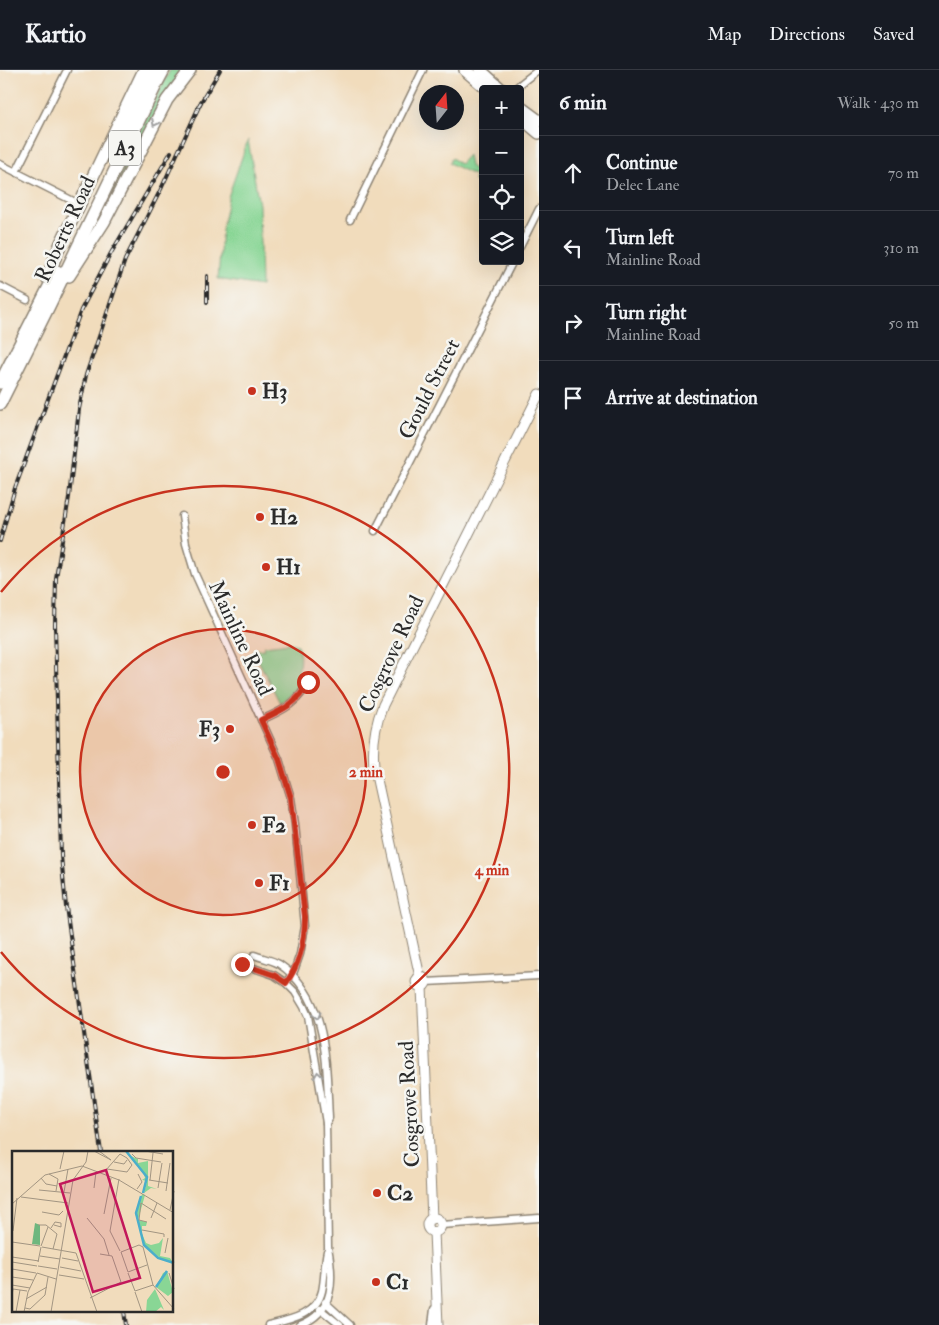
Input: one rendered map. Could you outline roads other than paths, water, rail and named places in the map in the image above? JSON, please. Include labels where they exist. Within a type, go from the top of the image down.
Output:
[{"type":"highway","points":[[44,307],[53,261],[144,70]]},
{"type":"highway","name":"Roberts Road","points":[[0,404],[155,70]]},
{"type":"highway","name":"Roberts Road","points":[[83,225],[164,70]]},
{"type":"highway","points":[[44,307],[104,222],[167,100],[190,70]]},
{"type":"highway","points":[[465,70],[482,85]]},
{"type":"highway","points":[[480,70],[497,85]]},
{"type":"highway","points":[[524,110],[539,121]]},
{"type":"highway","points":[[524,120],[539,133]]},
{"type":"highway","name":"Roberts Road","points":[[0,383],[44,307]]},
{"type":"main road","name":"Cosgrove Road","points":[[432,1219],[423,982],[374,766],[373,742],[383,705],[539,394]]},
{"type":"main road","points":[[432,1219],[438,1220],[441,1225],[434,1232],[428,1227],[428,1223],[432,1219]]},
{"type":"main road","points":[[434,1232],[438,1325]]},
{"type":"street","points":[[16,172],[67,70]]},
{"type":"street","points":[[350,220],[423,70]]},
{"type":"street","points":[[519,85],[538,70]]},
{"type":"street","points":[[0,164],[79,204]]},
{"type":"street","points":[[524,239],[539,209]]},
{"type":"street","name":"Gould Street","points":[[375,531],[511,265]]},
{"type":"street","points":[[0,286],[27,300]]},
{"type":"street","name":"Mainline Road","points":[[182,516],[186,544],[195,574],[261,720],[285,776],[291,798],[305,926],[300,954],[292,975],[286,983]]},
{"type":"street","points":[[261,720],[292,704],[303,692],[309,679]]},
{"type":"street","points":[[254,955],[278,964],[292,975],[313,1003],[320,1029],[327,1074],[329,1118],[326,1122]]},
{"type":"street","points":[[242,964],[274,975],[286,983],[295,992],[304,1007],[308,1016],[326,1122],[328,1247],[331,1263],[331,1283],[327,1303],[322,1310],[310,1321],[300,1325]]},
{"type":"street","points":[[423,982],[539,976]]},
{"type":"street","points":[[441,1225],[539,1218]]},
{"type":"street","points":[[268,1325],[300,1317],[320,1299],[323,1289],[324,1263],[328,1247]]},
{"type":"street","points":[[432,1325],[436,1294]]},
{"type":"street","points":[[320,1299],[327,1303],[350,1325]]},
{"type":"street","points":[[314,1305],[340,1325]]},
{"type":"railway","points":[[198,107],[220,70]]},
{"type":"railway","points":[[101,1151],[66,907],[61,856],[55,625],[56,578],[69,497],[79,409],[86,375],[125,260],[162,187],[201,102]]},
{"type":"railway","points":[[0,541],[15,488],[81,310],[111,253],[171,152]]},
{"type":"railway","points":[[207,276],[207,302]]},
{"type":"railway","points":[[124,1312],[126,1325]]},
{"type":"place","name":"H3","points":[[252,391]]},
{"type":"place","name":"H2","points":[[260,517]]},
{"type":"place","name":"H1","points":[[266,567]]},
{"type":"place","name":"F3","points":[[230,729]]},
{"type":"place","name":"F2","points":[[252,825]]},
{"type":"place","name":"F1","points":[[259,883]]},
{"type":"place","name":"C2","points":[[377,1193]]},
{"type":"place","name":"C1","points":[[376,1282]]}]
